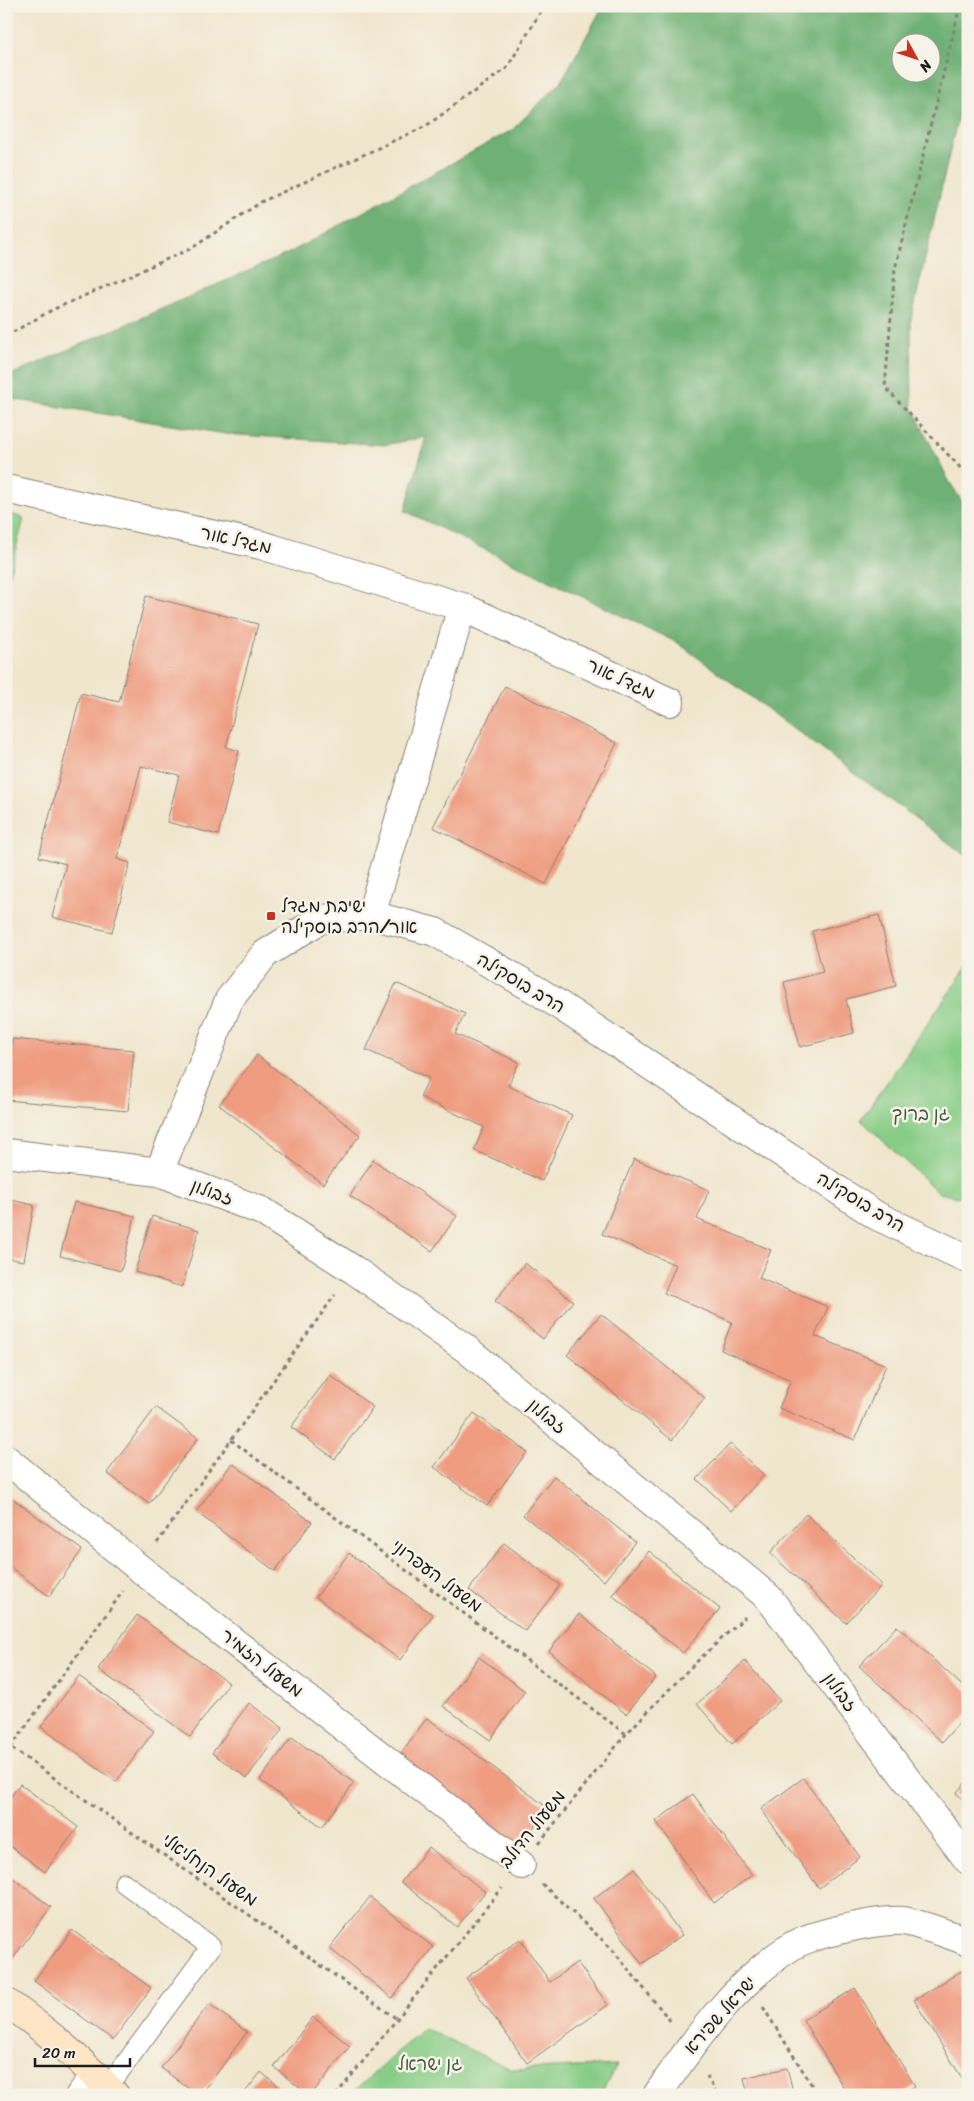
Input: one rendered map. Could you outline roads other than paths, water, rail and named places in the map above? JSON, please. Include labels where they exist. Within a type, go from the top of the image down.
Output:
[{"type":"street","name":"מגדל אור","points":[[6,489],[261,545],[462,606],[670,702]]},
{"type":"street","points":[[371,914],[462,606]]},
{"type":"street","name":"הרב בוסקילה","points":[[159,1172],[229,1000],[265,954],[321,919],[371,914],[435,932],[538,991],[877,1216],[968,1259]]},
{"type":"street","name":"זבולון","points":[[6,1153],[159,1172],[262,1211],[354,1270],[465,1348],[768,1597],[968,1860]]},
{"type":"street","name":"משעול הזמיר","points":[[6,1459],[139,1568],[521,1865]]},
{"type":"street","name":"ישראל שפירא","points":[[657,2095],[690,2045],[747,1981],[793,1945],[849,1927],[903,1921],[968,1942]]},
{"type":"street","points":[[6,2002],[22,2013],[100,2088]]},
{"type":"lane","points":[[100,2088],[211,1948],[124,1883]]},
{"type":"place","name":"ישיבת מגדל אור/הרב בוסקילה","points":[[271,916]]},
{"type":"park label","name":"גן ברוך","points":[[921,1114]]},
{"type":"park label","name":"גן ישראל","points":[[430,2064]]}]
